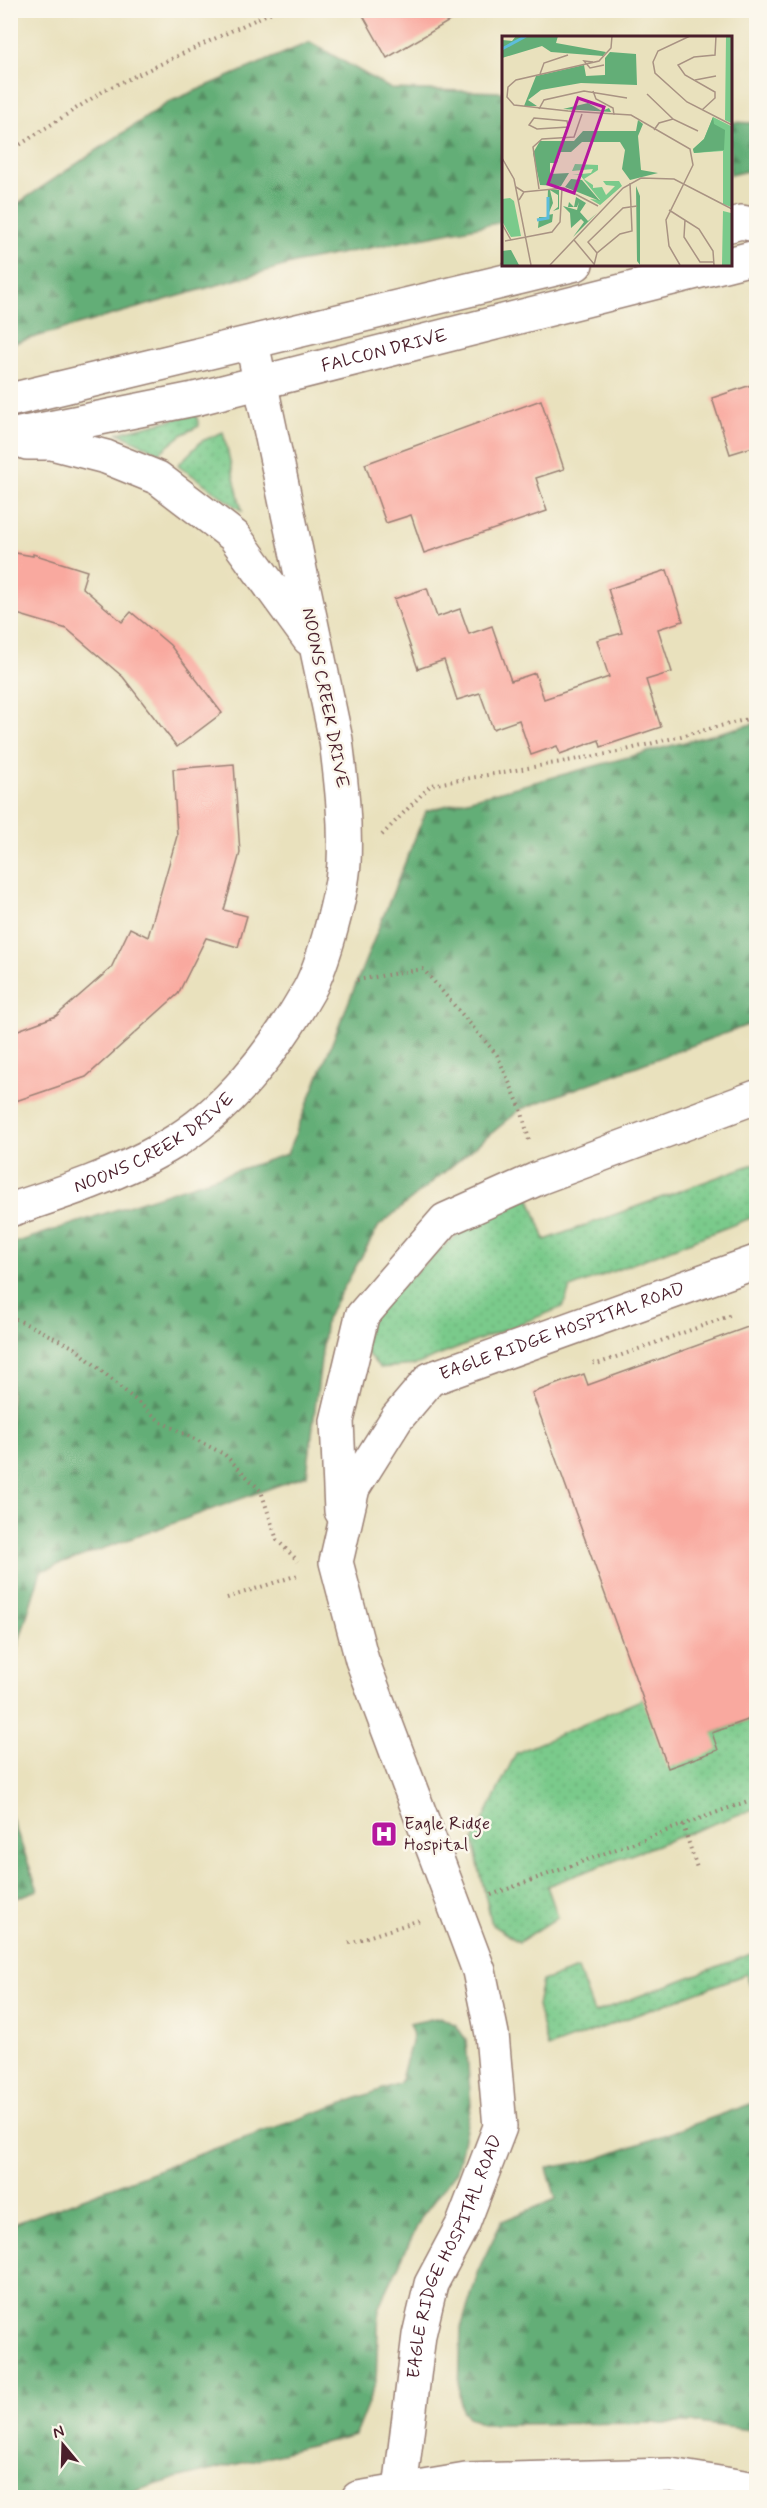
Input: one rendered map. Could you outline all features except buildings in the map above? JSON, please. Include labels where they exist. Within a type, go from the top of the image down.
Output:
[{"type":"street","points":[[731,224],[741,222],[756,225]]},
{"type":"street","name":"FALCON DRIVE","points":[[731,263],[756,257]]},
{"type":"street","points":[[10,400],[568,266]]},
{"type":"street","name":"FALCON DRIVE","points":[[10,436],[181,402],[720,266]]},
{"type":"street","name":"NOONS CREEK DRIVE","points":[[10,1210],[102,1180],[168,1146],[218,1109],[268,1052],[310,988],[331,926],[344,865],[344,806],[336,740],[252,343]]},
{"type":"street","points":[[10,444],[52,443],[106,457],[158,478],[234,536],[317,650]]},
{"type":"street","points":[[342,1543],[337,1421],[362,1316],[445,1220],[539,1178],[756,1097]]},
{"type":"street","name":"EAGLE RIDGE HOSPITAL ROAD","points":[[399,2494],[419,2335],[431,2284],[463,2224],[500,2127],[492,2034],[479,1971],[362,1660],[336,1562],[353,1488],[397,1418],[430,1379],[756,1262]]},
{"type":"street","points":[[358,2498],[399,2494],[466,2480],[670,2475],[756,2489]]},
{"type":"path","points":[[10,151],[105,90],[276,10]]},
{"type":"path","points":[[344,865],[387,832],[431,785],[618,752],[756,717]]},
{"type":"path","points":[[350,981],[423,969],[497,1056],[521,1109],[539,1178]]},
{"type":"path","points":[[589,1362],[597,1364],[735,1314]]},
{"type":"path","points":[[10,1316],[75,1348],[161,1422],[224,1454],[261,1491],[277,1540],[300,1563]]},
{"type":"path","points":[[227,1598],[308,1571]]},
{"type":"path","points":[[487,1897],[756,1798]]},
{"type":"path","points":[[683,1825],[697,1868]]},
{"type":"path","points":[[349,1943],[431,1917]]},
{"type":"green space","points":[[310,42],[391,89],[502,92],[502,222],[298,262],[11,344],[11,208],[169,102]]},
{"type":"green space","points":[[756,121],[756,169],[731,175],[731,122],[753,123]]},
{"type":"green space","points":[[196,414],[199,426],[183,434],[159,453],[118,433]]},
{"type":"green space","points":[[223,432],[242,511],[178,465],[202,441]]},
{"type":"green space","points":[[756,723],[756,1022],[521,1109],[379,1226],[326,1319],[307,1475],[41,1571],[11,1667],[11,1244],[287,1154],[426,811]]},
{"type":"green space","points":[[756,1163],[756,1216],[570,1288],[563,1307],[415,1365],[380,1368],[363,1349],[372,1314],[448,1242],[487,1214],[529,1196],[545,1240]]},
{"type":"green space","points":[[643,1699],[712,1733],[756,1717],[756,1808],[547,1886],[558,1917],[519,1942],[492,1925],[473,1841],[516,1753]]},
{"type":"green space","points":[[10,1813],[38,1890],[11,1900],[10,1900]]},
{"type":"green space","points":[[756,1952],[756,1999],[746,1974],[548,2048],[537,2006],[542,1981],[578,1969],[594,2013]]},
{"type":"green space","points":[[440,2017],[456,2025],[466,2040],[471,2105],[457,2171],[422,2216],[379,2307],[376,2382],[355,2435],[168,2481],[116,2497],[11,2497],[11,2225],[211,2150],[400,2083],[413,2035],[409,2024]]},
{"type":"green space","points":[[756,2102],[756,2431],[698,2423],[482,2424],[468,2417],[462,2410],[459,2393],[461,2328],[481,2264],[502,2221],[556,2199],[547,2168],[594,2160]]},
{"type":"place","name":"Eagle Ridge Hospital","points":[[384,1834]]}]
